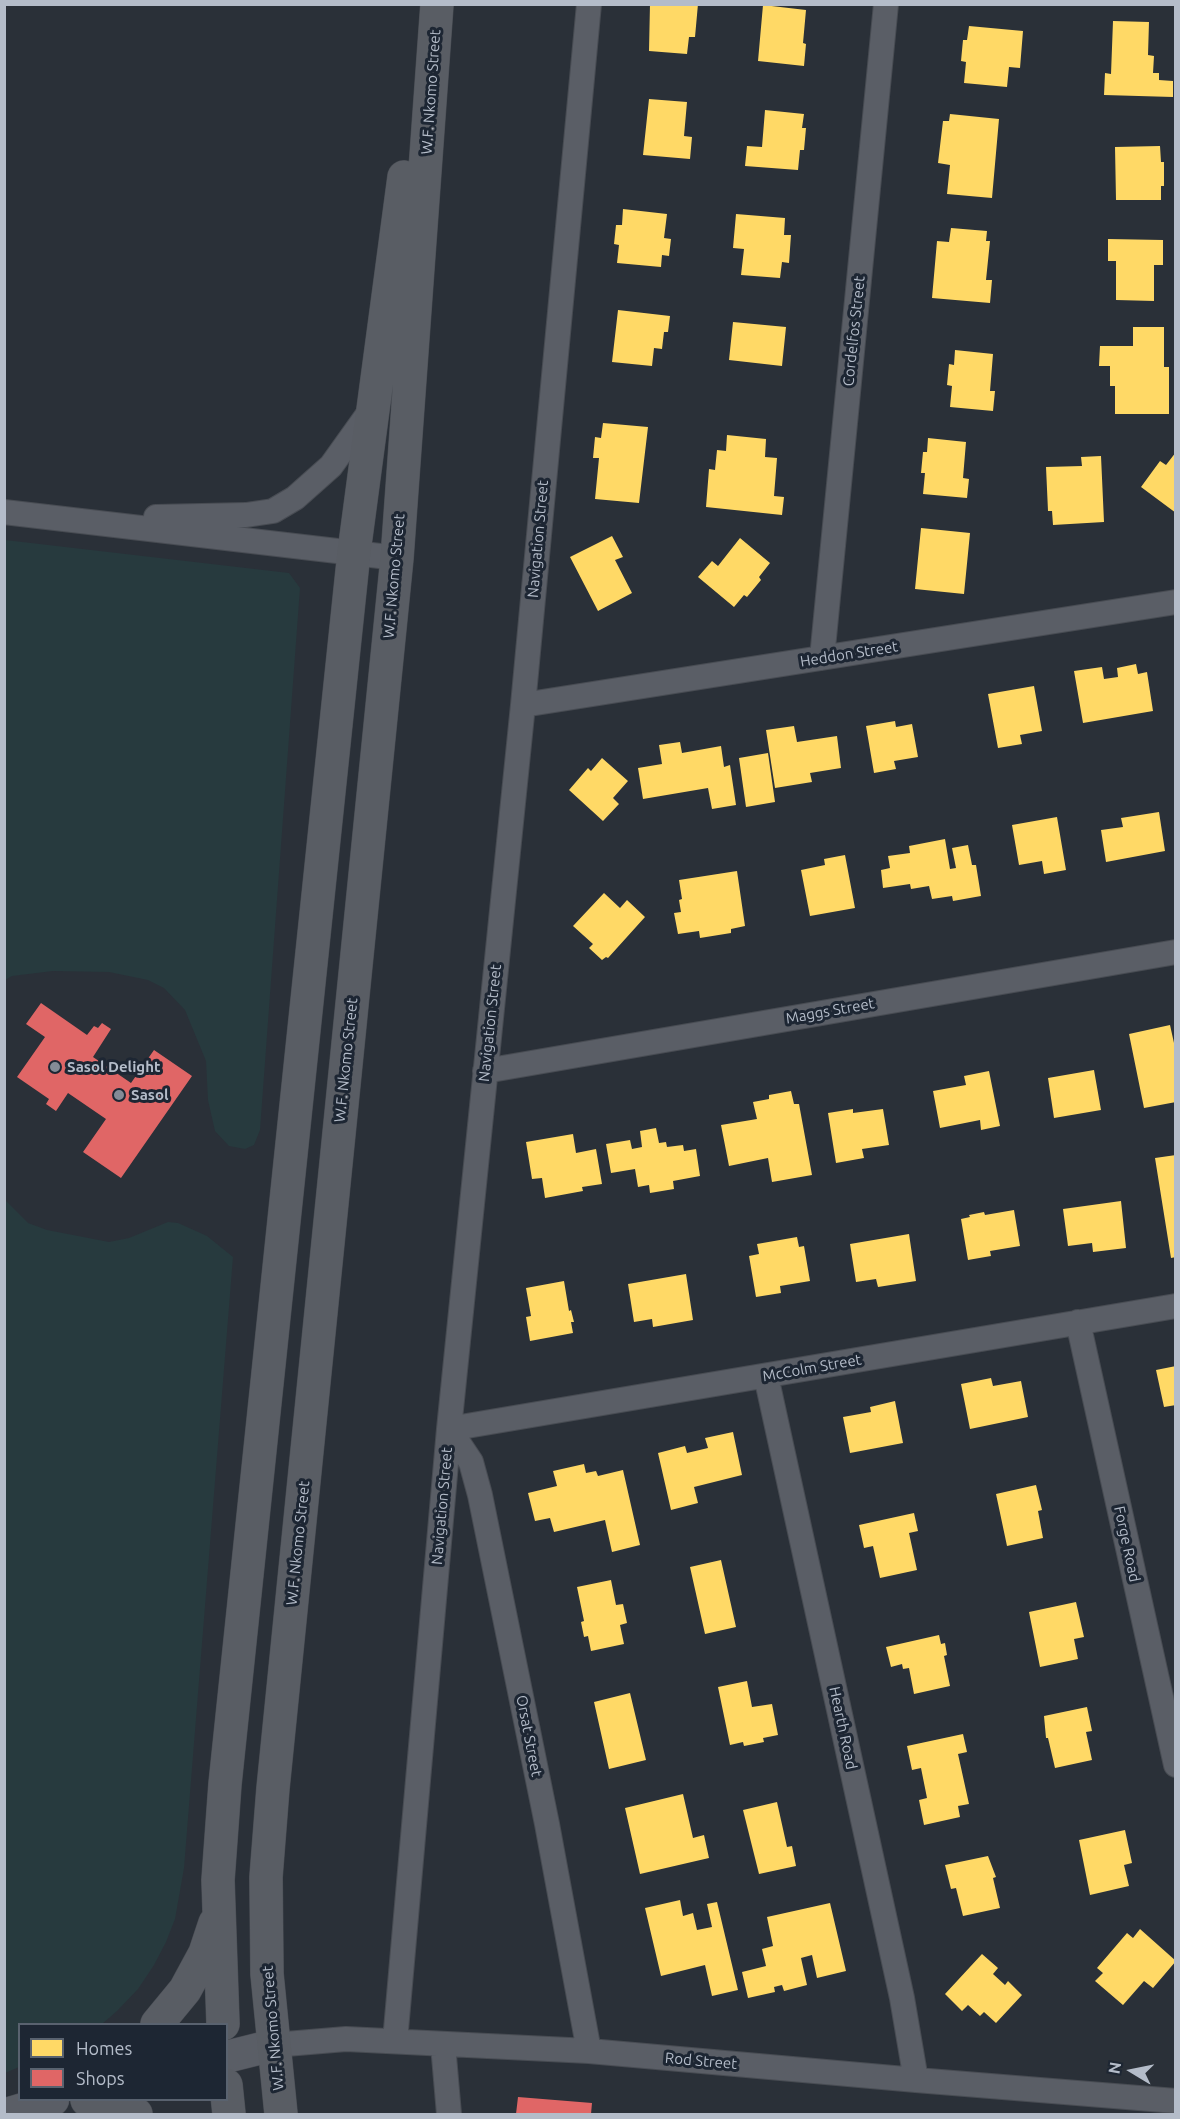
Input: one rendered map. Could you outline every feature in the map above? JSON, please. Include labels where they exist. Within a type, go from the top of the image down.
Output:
[{"type":"main road","name":"W.F. Nkomo Street","points":[[223,2023],[218,1880],[225,1784],[354,552],[427,4]]},
{"type":"main road","name":"W.F. Nkomo Street","points":[[281,2115],[267,1974],[266,1877],[273,1788],[397,558],[437,4]]},
{"type":"main road","points":[[159,2023],[185,1990],[205,1953],[219,1910]]},
{"type":"main road","points":[[93,2101],[111,2104],[136,2115]]},
{"type":"street","name":"Navigation Street","points":[[395,2041],[449,1429],[523,705],[590,4]]},
{"type":"street","name":"Cordelfos Street","points":[[822,658],[886,4]]},
{"type":"street","points":[[55,518],[246,515],[273,511],[295,498],[332,466],[374,406]]},
{"type":"street","points":[[4,512],[397,558]]},
{"type":"street","name":"Heddon Street","points":[[523,705],[1176,602]]},
{"type":"street","name":"Maggs Street","points":[[485,1071],[1176,952]]},
{"type":"street","name":"McColm Street","points":[[449,1429],[1176,1306]]},
{"type":"street","name":"Forge Road","points":[[1078,1322],[1176,1765]]},
{"type":"street","name":"Hearth Road","points":[[766,1376],[902,1998],[916,2080]]},
{"type":"street","name":"Orsat Street","points":[[449,1429],[471,1462],[480,1495],[547,1824],[589,2051]]},
{"type":"street","name":"Rod Street","points":[[228,2056],[274,2044],[321,2040],[395,2041],[589,2051],[1176,2101]]},
{"type":"street","points":[[443,2045],[449,2115]]},
{"type":"street","points":[[6,2115],[50,2101]]},
{"type":"green space","points":[[5,540],[289,573],[300,588],[260,1130],[254,1145],[245,1149],[229,1146],[215,1131],[208,1100],[206,1061],[185,1010],[164,988],[148,980],[109,972],[53,971],[12,976],[5,980]]},
{"type":"green space","points":[[4,1199],[28,1223],[47,1230],[109,1242],[129,1238],[168,1222],[178,1223],[207,1236],[233,1257],[184,1868],[175,1919],[154,1965],[138,1989],[117,2011],[103,2023],[18,2023],[18,2067],[5,2073]]},
{"type":"building: Homes","points":[[650,4],[698,4],[695,37],[689,37],[687,54],[649,51]]},
{"type":"building: Homes","points":[[763,5],[806,10],[803,43],[806,44],[804,66],[758,61]]},
{"type":"building: Homes","points":[[1113,21],[1149,22],[1148,55],[1154,56],[1153,73],[1159,73],[1159,80],[1173,81],[1173,97],[1104,95],[1105,73],[1111,74]]},
{"type":"building: Homes","points":[[969,26],[1023,31],[1020,68],[1009,67],[1007,87],[964,83],[966,62],[961,61],[963,40],[967,40]]},
{"type":"building: Homes","points":[[649,99],[687,102],[684,136],[692,137],[690,159],[643,155]]},
{"type":"building: Homes","points":[[765,110],[804,114],[802,128],[806,128],[804,150],[800,150],[798,170],[745,166],[747,146],[762,147]]},
{"type":"building: Homes","points":[[950,114],[999,119],[992,198],[947,194],[950,165],[938,163],[943,121],[949,121]]},
{"type":"building: Homes","points":[[1160,146],[1161,162],[1164,162],[1164,186],[1161,186],[1161,200],[1116,200],[1115,147]]},
{"type":"building: Homes","points":[[623,209],[667,214],[664,238],[671,239],[669,256],[662,255],[661,267],[617,263],[619,245],[614,244],[616,225],[622,225]]},
{"type":"building: Homes","points":[[736,214],[785,218],[784,235],[791,235],[789,263],[782,262],[780,278],[741,275],[744,249],[733,248]]},
{"type":"building: Homes","points":[[951,228],[987,231],[986,241],[990,241],[986,280],[992,280],[990,303],[932,298],[937,241],[949,242]]},
{"type":"building: Homes","points":[[1108,239],[1163,240],[1163,265],[1154,265],[1154,301],[1116,300],[1116,261],[1108,261]]},
{"type":"building: Homes","points":[[618,310],[670,316],[668,332],[664,332],[662,349],[654,348],[652,366],[612,362]]},
{"type":"building: Homes","points":[[733,322],[786,327],[782,366],[729,360]]},
{"type":"building: Homes","points":[[1133,327],[1164,327],[1164,367],[1169,367],[1169,414],[1115,414],[1115,386],[1110,386],[1110,366],[1099,366],[1100,346],[1133,346]]},
{"type":"building: Homes","points":[[955,350],[993,354],[990,391],[995,391],[993,411],[950,407],[952,386],[947,385],[949,364],[954,365]]},
{"type":"building: Homes","points":[[603,423],[648,427],[639,503],[595,499],[599,458],[593,458],[595,437],[601,438]]},
{"type":"building: Homes","points":[[727,435],[766,439],[765,457],[777,458],[774,496],[784,497],[782,515],[706,507],[709,469],[715,470],[717,450],[726,451]]},
{"type":"building: Homes","points":[[928,438],[966,442],[963,478],[969,479],[967,498],[923,494],[925,473],[921,473],[923,452],[927,452]]},
{"type":"building: Homes","points":[[1176,452],[1176,513],[1141,487],[1160,461],[1166,465]]},
{"type":"building: Homes","points":[[1101,456],[1104,522],[1053,525],[1052,511],[1048,511],[1046,467],[1082,466],[1081,457]]},
{"type":"building: Homes","points":[[921,528],[970,533],[964,594],[915,589]]},
{"type":"building: Homes","points":[[612,536],[623,557],[615,560],[632,593],[598,611],[570,557]]},
{"type":"building: Homes","points":[[740,538],[770,563],[759,577],[761,580],[747,597],[744,595],[734,607],[698,577],[712,561],[718,566]]},
{"type":"building: Homes","points":[[1136,664],[1138,674],[1147,672],[1153,711],[1083,723],[1074,671],[1102,667],[1104,679],[1118,677],[1117,668]]},
{"type":"building: Homes","points":[[1034,686],[1042,731],[1020,735],[1022,744],[998,748],[988,694]]},
{"type":"building: Homes","points":[[895,721],[896,727],[912,724],[918,757],[894,761],[896,769],[874,773],[866,726]]},
{"type":"building: Homes","points":[[794,726],[797,742],[837,736],[841,768],[810,773],[812,782],[775,788],[766,730]]},
{"type":"building: Homes","points":[[680,742],[682,753],[721,746],[724,767],[730,765],[736,805],[712,809],[708,788],[643,799],[638,768],[662,764],[659,745]]},
{"type":"building: Homes","points":[[768,753],[775,802],[746,807],[739,758]]},
{"type":"building: Homes","points":[[602,758],[628,781],[613,798],[619,804],[603,821],[569,790],[588,768],[591,771]]},
{"type":"building: Homes","points":[[1159,812],[1165,851],[1106,862],[1101,830],[1123,827],[1121,818]]},
{"type":"building: Homes","points":[[1057,817],[1066,870],[1044,874],[1042,861],[1019,865],[1012,825]]},
{"type":"building: Homes","points":[[945,839],[950,869],[956,868],[952,848],[968,845],[972,865],[976,865],[981,896],[953,901],[952,896],[932,899],[929,886],[911,889],[910,884],[883,888],[881,870],[890,868],[888,856],[910,853],[909,846]]},
{"type":"building: Homes","points":[[845,855],[855,908],[810,916],[801,870],[825,865],[824,859]]},
{"type":"building: Homes","points":[[737,871],[745,926],[731,929],[731,933],[700,938],[699,931],[678,934],[674,913],[681,912],[679,900],[682,899],[679,880]]},
{"type":"building: Homes","points":[[604,893],[620,908],[627,900],[645,917],[608,958],[602,960],[589,948],[593,944],[573,926]]},
{"type":"building: Homes","points":[[1170,1025],[1176,1052],[1176,1102],[1144,1108],[1129,1034]]},
{"type":"building: Homes","points":[[1094,1070],[1101,1110],[1054,1118],[1048,1078]]},
{"type":"building: Homes","points":[[989,1071],[1000,1126],[981,1130],[980,1120],[940,1128],[933,1091],[966,1085],[964,1076]]},
{"type":"building: Homes","points":[[791,1091],[794,1104],[799,1104],[812,1175],[772,1182],[768,1158],[729,1166],[721,1125],[757,1119],[753,1102],[769,1099],[769,1095]]},
{"type":"building: Homes","points":[[853,1109],[853,1113],[883,1109],[889,1145],[862,1149],[864,1158],[836,1163],[828,1113]]},
{"type":"building: Homes","points":[[656,1128],[659,1143],[666,1142],[667,1147],[683,1145],[684,1151],[696,1149],[700,1176],[673,1181],[674,1189],[650,1193],[649,1185],[638,1187],[635,1169],[611,1173],[606,1144],[630,1140],[632,1149],[642,1147],[640,1131]]},
{"type":"building: Homes","points":[[573,1134],[576,1153],[596,1149],[602,1184],[582,1187],[583,1191],[545,1198],[542,1178],[532,1179],[526,1142]]},
{"type":"building: Homes","points":[[1176,1155],[1176,1257],[1171,1258],[1155,1158]]},
{"type":"building: Homes","points":[[1121,1201],[1126,1248],[1093,1252],[1092,1243],[1068,1246],[1063,1209]]},
{"type":"building: Homes","points":[[1014,1210],[1020,1246],[990,1251],[991,1256],[968,1260],[961,1219],[984,1212],[985,1215]]},
{"type":"building: Homes","points":[[909,1234],[916,1281],[878,1287],[876,1279],[856,1282],[850,1244]]},
{"type":"building: Homes","points":[[797,1237],[799,1247],[804,1246],[810,1281],[780,1286],[781,1293],[756,1297],[749,1256],[759,1254],[757,1244]]},
{"type":"building: Homes","points":[[686,1274],[693,1320],[653,1327],[652,1319],[634,1322],[628,1284]]},
{"type":"building: Homes","points":[[564,1281],[569,1311],[571,1310],[574,1322],[571,1322],[573,1333],[530,1341],[526,1317],[531,1316],[526,1288]]},
{"type":"building: Homes","points":[[1176,1366],[1176,1405],[1164,1407],[1156,1370]]},
{"type":"building: Homes","points":[[991,1378],[993,1386],[1021,1381],[1028,1417],[970,1429],[961,1384]]},
{"type":"building: Homes","points":[[895,1401],[903,1443],[850,1453],[843,1417],[871,1412],[870,1407]]},
{"type":"building: Homes","points":[[733,1432],[742,1475],[694,1487],[698,1503],[671,1510],[658,1453],[685,1446],[687,1453],[708,1448],[705,1438]]},
{"type":"building: Homes","points":[[584,1464],[586,1473],[596,1471],[598,1476],[623,1470],[640,1545],[612,1552],[605,1520],[554,1532],[550,1518],[535,1521],[528,1493],[557,1486],[553,1471]]},
{"type":"building: Homes","points":[[1036,1485],[1042,1510],[1038,1511],[1043,1538],[1007,1546],[996,1494]]},
{"type":"building: Homes","points":[[914,1513],[918,1531],[909,1533],[917,1570],[880,1578],[873,1546],[864,1548],[859,1525]]},
{"type":"building: Homes","points":[[721,1560],[736,1627],[705,1634],[690,1567]]},
{"type":"building: Homes","points":[[611,1580],[616,1605],[623,1604],[627,1623],[620,1625],[624,1644],[591,1651],[588,1636],[584,1637],[581,1622],[584,1621],[577,1587]]},
{"type":"building: Homes","points":[[1076,1602],[1084,1637],[1074,1639],[1078,1659],[1040,1667],[1029,1612]]},
{"type":"building: Homes","points":[[939,1635],[941,1644],[945,1643],[947,1655],[944,1656],[950,1686],[914,1694],[909,1668],[903,1669],[902,1664],[891,1667],[886,1647]]},
{"type":"building: Homes","points":[[747,1681],[752,1707],[772,1704],[778,1735],[763,1738],[764,1742],[744,1746],[743,1742],[730,1745],[718,1687]]},
{"type":"building: Homes","points":[[630,1693],[646,1760],[609,1769],[594,1702]]},
{"type":"building: Homes","points":[[1087,1707],[1092,1731],[1086,1732],[1092,1760],[1055,1768],[1048,1738],[1046,1738],[1044,1716]]},
{"type":"building: Homes","points":[[963,1734],[967,1752],[958,1754],[969,1804],[958,1806],[960,1817],[924,1825],[919,1800],[927,1798],[921,1768],[912,1770],[907,1746]]},
{"type":"building: Homes","points":[[683,1794],[693,1838],[704,1835],[709,1858],[640,1874],[625,1808]]},
{"type":"building: Homes","points":[[777,1802],[787,1847],[792,1846],[796,1866],[759,1874],[743,1810]]},
{"type":"building: Homes","points":[[1125,1830],[1132,1863],[1124,1865],[1129,1886],[1090,1895],[1079,1840]]},
{"type":"building: Homes","points":[[988,1856],[996,1877],[993,1878],[1000,1908],[963,1916],[956,1888],[951,1889],[945,1865]]},
{"type":"building: Homes","points":[[680,1900],[683,1916],[693,1913],[697,1930],[712,1927],[707,1904],[717,1902],[738,1990],[712,1996],[705,1965],[661,1976],[645,1908]]},
{"type":"building: Homes","points":[[830,1903],[846,1971],[817,1978],[812,1955],[801,1958],[807,1985],[784,1991],[782,1985],[774,1987],[775,1992],[748,1998],[742,1972],[766,1966],[762,1949],[773,1946],[767,1917]]},
{"type":"building: Homes","points":[[1140,1929],[1176,1961],[1153,1988],[1144,1981],[1123,2005],[1095,1981],[1103,1973],[1097,1968],[1127,1933],[1133,1938]]},
{"type":"building: Homes","points":[[982,1954],[998,1968],[993,1974],[1005,1985],[1008,1981],[1022,1995],[996,2023],[984,2012],[980,2016],[968,2005],[962,2011],[945,1994]]},
{"type":"building: Shops","points":[[41,1003],[87,1035],[94,1026],[98,1028],[102,1023],[111,1029],[93,1057],[131,1083],[154,1050],[192,1076],[121,1178],[83,1152],[106,1119],[68,1093],[56,1111],[46,1104],[49,1099],[17,1077],[45,1037],[26,1024]]},
{"type":"building: Shops","points":[[518,2097],[592,2103],[591,2114],[516,2114]]},
{"type":"place","name":"Sasol Delight","points":[[55,1067]]},
{"type":"place","name":"Sasol","points":[[119,1095]]}]
